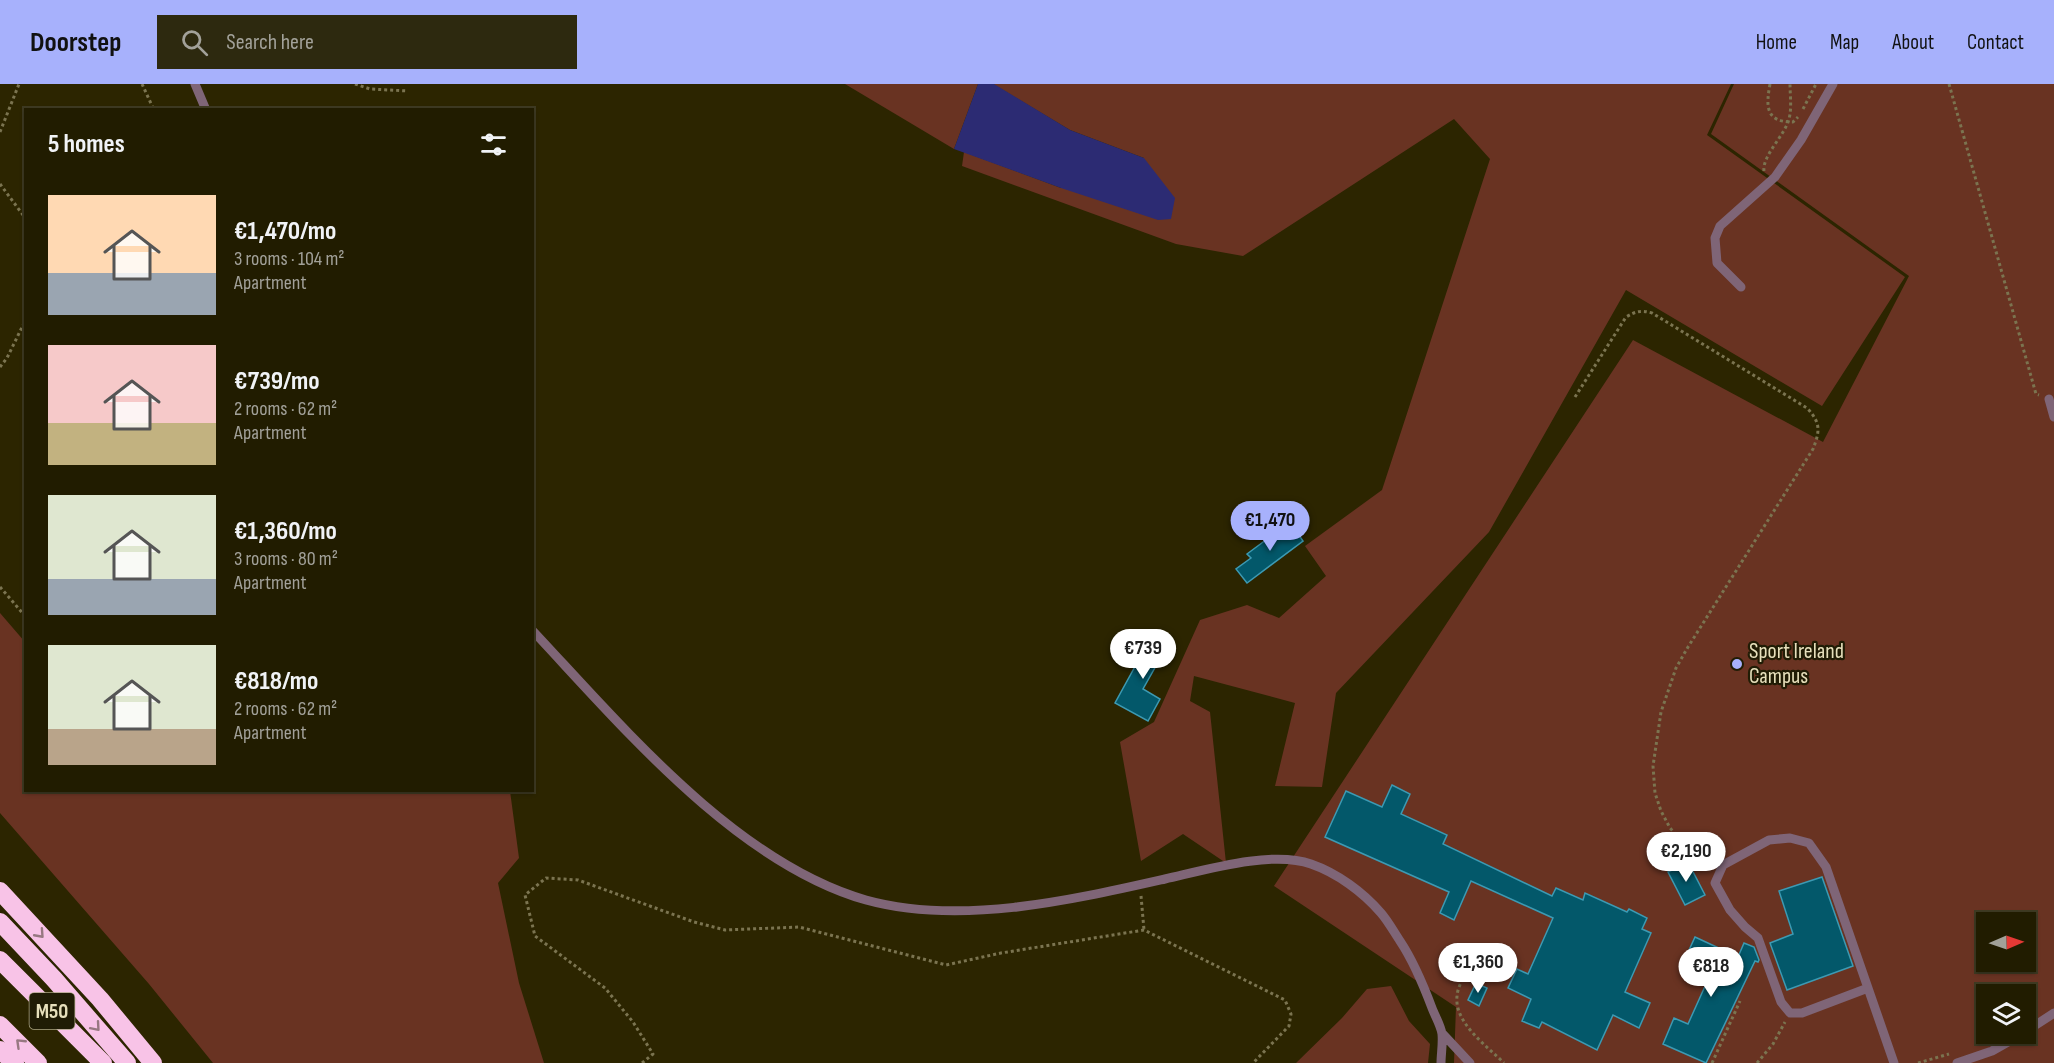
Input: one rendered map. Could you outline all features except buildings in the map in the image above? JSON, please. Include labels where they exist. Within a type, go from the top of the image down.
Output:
[{"type":"highway","points":[[0,891],[100,999],[153,1063]]},
{"type":"highway","points":[[0,922],[54,979],[127,1063]]},
{"type":"highway","name":"M50","points":[[0,960],[103,1063]]},
{"type":"highway","name":"M50","points":[[0,1025],[39,1063]]},
{"type":"highway","points":[[0,1050],[15,1063]]},
{"type":"lane","points":[[195,84],[205,108]]},
{"type":"lane","points":[[1741,287],[1717,263],[1715,238],[1720,226],[1775,177],[1801,140],[1833,84]]},
{"type":"lane","points":[[2049,399],[2054,417]]},
{"type":"lane","points":[[534,632],[673,777],[726,822],[786,864],[832,888],[868,900],[917,910],[973,912],[1054,901],[1230,865],[1277,859],[1310,863],[1348,883],[1381,913],[1414,962],[1442,1033],[1470,1063]]},
{"type":"lane","points":[[1868,988],[1802,1013],[1790,1013],[1781,1002],[1758,938],[1744,927],[1730,910],[1715,883],[1724,865],[1769,840],[1790,838],[1809,843],[1826,867],[1868,988],[1894,1063]]},
{"type":"lane","points":[[2036,1025],[2054,1013]]},
{"type":"lane","points":[[1441,1063],[1442,1033]]},
{"type":"lane","points":[[1957,1063],[1992,1051],[2004,1044]]},
{"type":"path","points":[[0,132],[19,84]]},
{"type":"path","points":[[142,84],[153,108]]},
{"type":"path","points":[[355,84],[370,89],[408,91]]},
{"type":"path","points":[[1770,84],[1768,110],[1779,121],[1788,122],[1797,120],[1816,84]]},
{"type":"path","points":[[1766,185],[1764,165],[1790,117],[1790,84]]},
{"type":"path","points":[[1949,84],[2036,394],[2049,399]]},
{"type":"path","points":[[0,184],[24,216]]},
{"type":"path","points":[[1575,397],[1626,317],[1642,310],[1653,312],[1807,408],[1814,416],[1818,426],[1818,435],[1813,449],[1676,668],[1661,712],[1653,766],[1655,793],[1661,811],[1670,828],[1693,853],[1721,870]]},
{"type":"path","points":[[0,367],[7,358],[24,323]]},
{"type":"path","points":[[0,587],[24,615]]},
{"type":"path","points":[[642,1063],[653,1054],[633,1022],[605,988],[534,936],[525,895],[546,878],[578,880],[694,922],[725,930],[799,927],[946,965],[1001,953],[1144,930],[1285,1000],[1292,1014],[1289,1026],[1253,1063]]},
{"type":"path","points":[[1141,885],[1144,930]]},
{"type":"path","points":[[1475,958],[1459,988],[1456,998],[1459,1011],[1466,1024],[1504,1063]]},
{"type":"path","points":[[1712,1063],[1740,1001]]},
{"type":"path","points":[[1756,1063],[1773,1044],[1790,1013]]},
{"type":"shaded area","points":[[845,84],[978,84],[954,149]]},
{"type":"shaded area","points":[[978,84],[994,84],[1070,130],[1144,158],[1175,198],[1171,219],[1158,220],[954,149]]},
{"type":"shaded area","points":[[993,84],[1731,84],[1707,135],[1905,277],[1822,406],[1626,290],[1489,532],[1336,693],[1322,787],[1275,786],[1295,703],[1194,676],[1190,701],[1210,712],[1226,863],[1183,834],[1141,861],[1120,742],[1154,722],[1200,620],[1247,605],[1279,618],[1326,576],[1305,546],[1382,490],[1490,159],[1454,119],[1243,256],[1176,244],[962,166],[964,152],[1061,188],[1144,158],[1070,130]]},
{"type":"shaded area","name":"Sport Ireland Campus","points":[[1734,84],[2054,84],[2054,1063],[1454,1063],[1456,1007],[1274,886],[1633,340],[1823,442],[1909,276],[1711,134]]},
{"type":"shaded area","points":[[0,613],[24,641],[24,792],[510,792],[519,858],[498,883],[519,983],[544,1063],[213,1063],[149,984],[0,813]]},
{"type":"shaded area","points":[[1391,986],[1409,1021],[1430,1044],[1428,1063],[1296,1063],[1342,1018],[1367,989]]},
{"type":"place","name":"Sport Ireland Campus","points":[[1737,664]]}]
